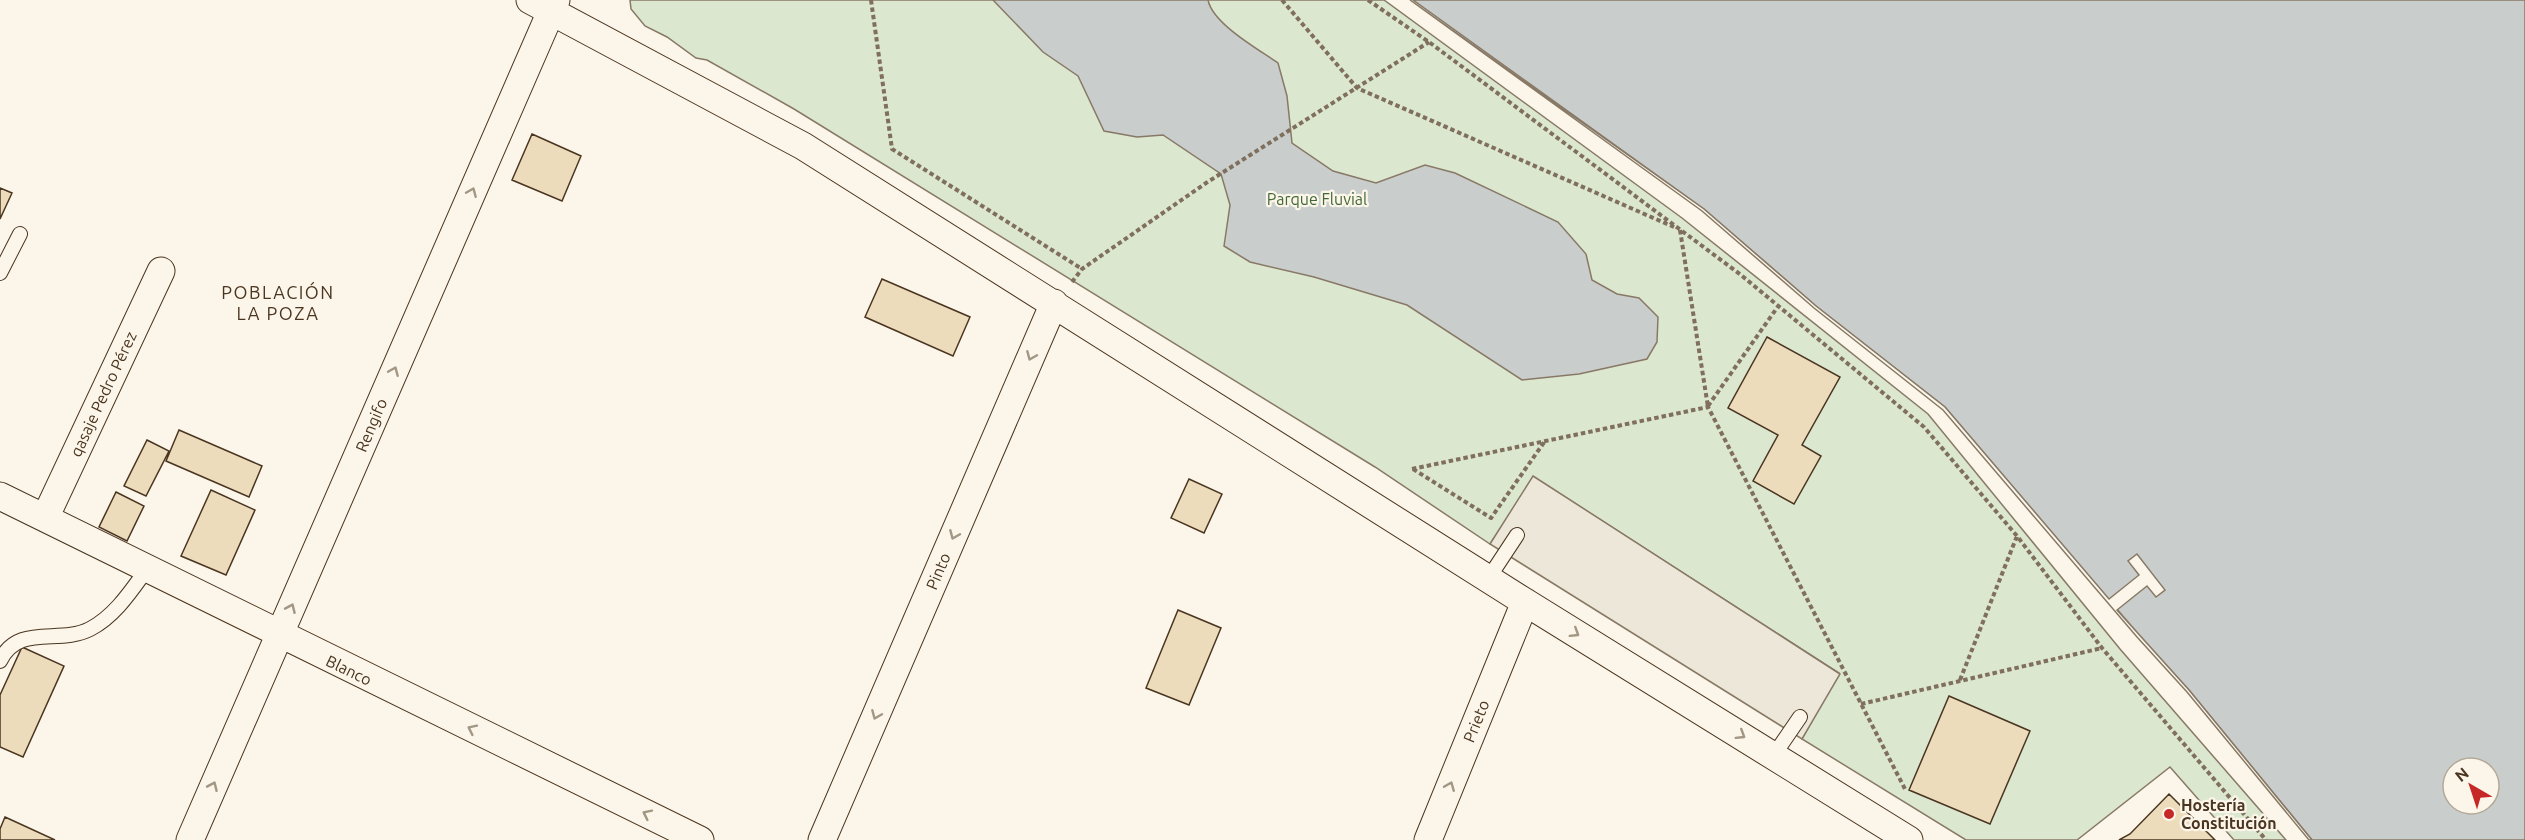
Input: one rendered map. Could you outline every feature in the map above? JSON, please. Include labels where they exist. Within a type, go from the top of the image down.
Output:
[{"type":"street","points":[[545,3],[803,146],[1488,579],[1909,840]]},
{"type":"street","name":"Rengifo","points":[[190,840],[279,635],[545,3]]},
{"type":"street","name":"qasaje Pedro Pérez","points":[[45,518],[161,271]]},
{"type":"street","name":"Pinto","points":[[822,840],[1054,303]]},
{"type":"street","name":"Blanco","points":[[0,496],[700,840]]},
{"type":"street","name":"Prieto","points":[[1428,840],[1525,602]]},
{"type":"lane","points":[[0,273],[20,234]]},
{"type":"lane","points":[[1488,579],[1517,536]]},
{"type":"lane","points":[[0,661],[12,643],[32,636],[70,636],[91,629],[120,606],[147,569]]},
{"type":"lane","points":[[1774,756],[1800,717]]},
{"type":"path","points":[[871,0],[892,149],[1082,269],[1206,183],[1429,42]]},
{"type":"path","points":[[1282,0],[1357,88],[1681,230]]},
{"type":"path","points":[[1368,0],[1429,42],[1681,230],[1779,306],[1924,427],[2017,536],[2102,648],[2266,840]]},
{"type":"path","points":[[1681,230],[1708,407],[1905,789]]},
{"type":"path","points":[[1545,441],[1491,518],[1412,469],[1423,466],[1708,407],[1779,306]]},
{"type":"path","points":[[1960,680],[2017,536]]},
{"type":"path","points":[[1861,704],[2102,648]]},
{"type":"green space","name":"Parque Fluvial","points":[[630,0],[1384,0],[1682,218],[1928,414],[2120,649],[2286,840],[2234,840],[2170,767],[2077,840],[1966,840],[1802,739],[1839,673],[1534,477],[1490,544],[1375,467],[794,109],[707,60],[696,58],[667,37],[645,26],[631,9]]},
{"type":"shaded area","points":[[993,0],[1208,0],[1218,18],[1227,27],[1278,63],[1287,96],[1292,143],[1333,171],[1376,183],[1425,165],[1455,173],[1558,222],[1586,254],[1592,280],[1617,294],[1639,298],[1658,317],[1657,342],[1647,359],[1579,374],[1522,380],[1407,305],[1314,277],[1250,262],[1224,246],[1230,205],[1221,174],[1163,135],[1137,137],[1104,131],[1078,76],[1043,52]]},
{"type":"shaded area","points":[[1413,0],[2525,0],[2525,840],[2312,840],[2189,690],[2139,635],[1945,407],[1816,306],[1704,209]]},
{"type":"shaded area","points":[[1533,476],[1840,674],[1802,739],[1490,544]]},
{"type":"pier","points":[[1410,0],[1704,209],[1816,306],[1945,407],[2109,599],[2139,575],[2128,561],[2137,554],[2165,590],[2156,597],[2147,586],[2117,610],[2189,690],[2312,840],[2309,840],[2187,692],[2137,637],[1943,410],[1814,308],[1702,211]]},
{"type":"building","points":[[532,134],[581,156],[562,201],[512,180]]},
{"type":"building","points":[[0,188],[12,193],[0,219]]},
{"type":"building","points":[[882,279],[970,317],[953,356],[865,317]]},
{"type":"building","points":[[1767,337],[1840,377],[1802,445],[1821,456],[1794,504],[1753,481],[1778,435],[1728,408]]},
{"type":"building","points":[[179,430],[262,466],[249,497],[166,461]]},
{"type":"building","points":[[147,440],[169,451],[146,496],[124,486]]},
{"type":"building","points":[[1189,479],[1222,494],[1204,533],[1171,518]]},
{"type":"building","points":[[211,490],[255,510],[226,575],[181,556]]},
{"type":"building","points":[[116,492],[144,506],[127,541],[99,527]]},
{"type":"building","points":[[1178,610],[1221,628],[1189,705],[1146,688]]},
{"type":"building","points":[[22,647],[64,666],[23,757],[0,747],[0,695]]},
{"type":"building","points":[[1949,696],[2030,731],[1990,824],[1909,790]]},
{"type":"building","name":"Hostería Constitución","points":[[2169,794],[2215,840],[2119,840],[2130,834]]},
{"type":"building","points":[[5,817],[55,840],[0,840],[0,829]]},
{"type":"place","name":"Hostería Constitución","points":[[2169,814]]},
{"type":"district","name":"POBLACIÓN LA POZA","points":[[278,303]]}]
